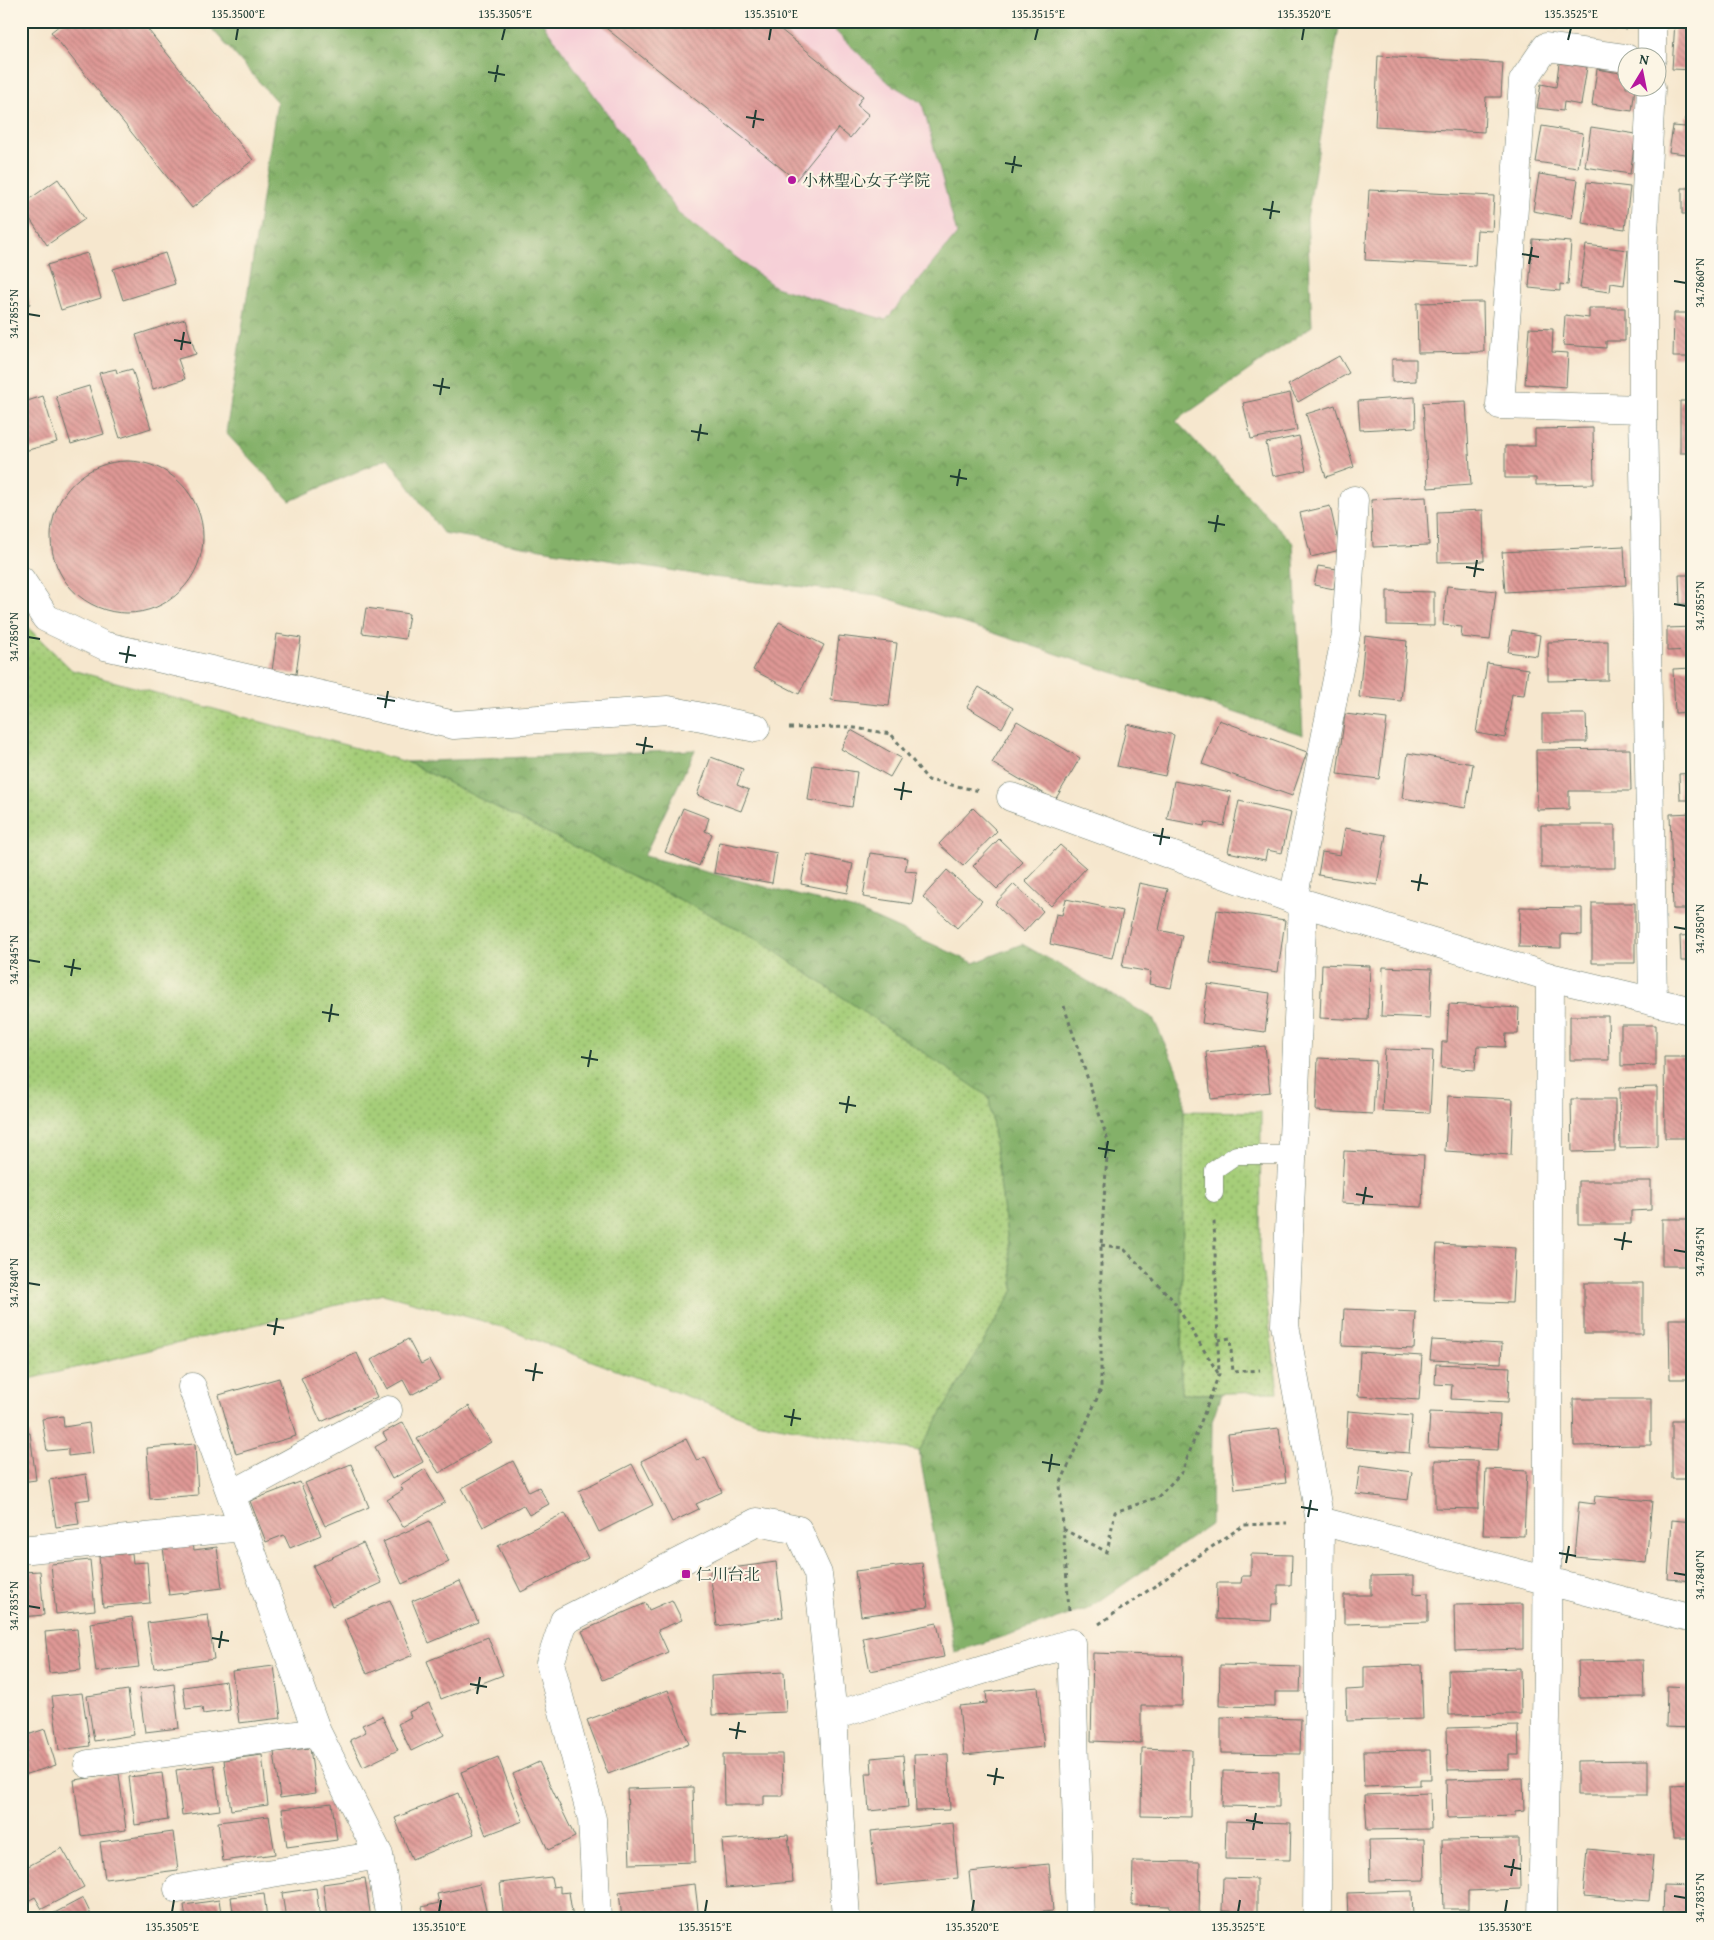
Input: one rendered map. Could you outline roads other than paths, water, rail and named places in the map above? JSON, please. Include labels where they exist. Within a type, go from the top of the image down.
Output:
[{"type":"street","points":[[1652,21],[1652,48]]},
{"type":"street","points":[[1616,57],[1546,47],[1523,80],[1500,405],[1643,409]]},
{"type":"street","points":[[1651,98],[1643,255],[1643,409],[1653,1001]]},
{"type":"street","points":[[1318,1919],[1320,1522],[1285,1325],[1292,1155],[1298,902],[1346,634],[1354,500]]},
{"type":"street","points":[[21,580],[46,618],[105,646],[454,725],[668,710],[756,728]]},
{"type":"street","points":[[1011,796],[1298,902],[1550,977],[1693,1011]]},
{"type":"street","points":[[1542,1919],[1547,1668],[1550,977]]},
{"type":"street","points":[[192,1387],[317,1732],[378,1855],[390,1919]]},
{"type":"street","points":[[231,1495],[388,1410]]},
{"type":"street","points":[[597,1919],[592,1819],[550,1663],[564,1621],[757,1522],[798,1530],[818,1574],[833,1716],[846,1919]]},
{"type":"street","points":[[1320,1522],[1693,1619]]},
{"type":"street","points":[[21,1550],[242,1526]]},
{"type":"street","points":[[833,1716],[1071,1643],[1080,1919]]},
{"type":"street","points":[[88,1764],[317,1732]]},
{"type":"street","points":[[178,1889],[378,1855]]},
{"type":"lane","points":[[1214,1193],[1214,1170],[1236,1155],[1292,1155]]},
{"type":"place","name":"小林聖心女子学院","points":[[792,180]]},
{"type":"place","name":"仁川台北","points":[[686,1574]]}]
